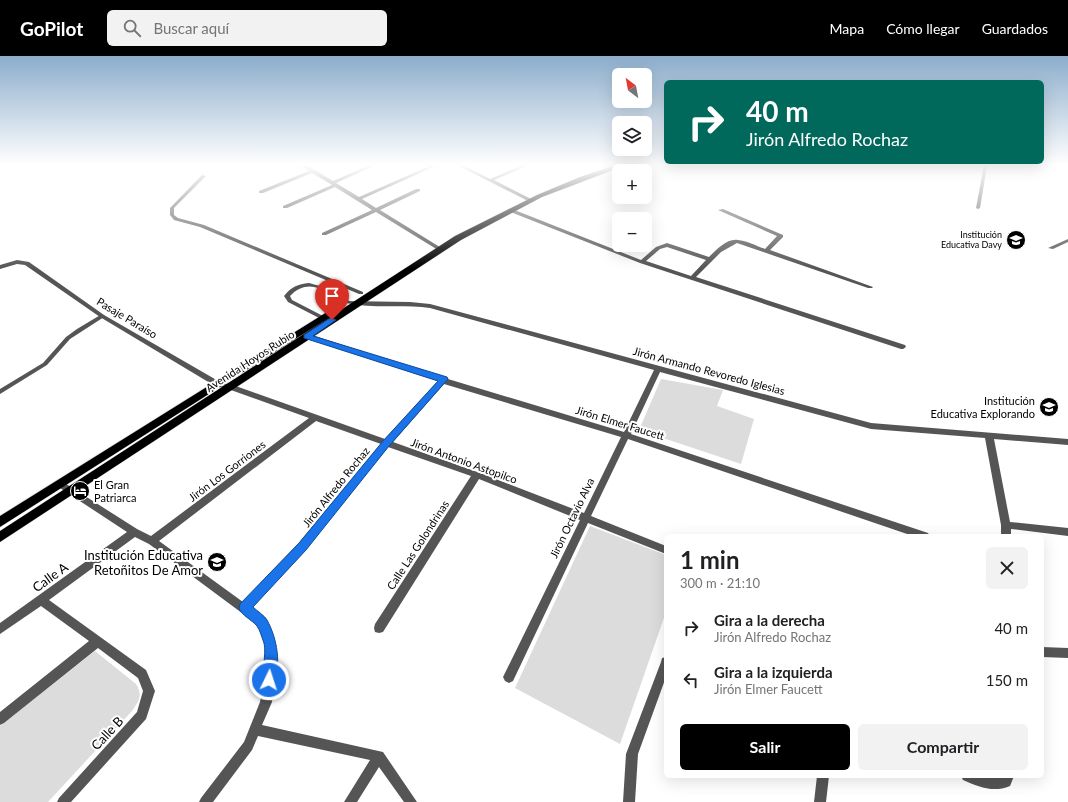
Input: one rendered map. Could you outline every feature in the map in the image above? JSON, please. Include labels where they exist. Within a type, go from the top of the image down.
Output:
[{"type":"main road","name":"Avenida Hoyos Rubio","points":[[0,522],[361,293],[476,222],[525,199]]},
{"type":"main road","name":"Avenida Hoyos Rubio","points":[[0,537],[358,303],[437,247],[510,210],[526,199]]},
{"type":"street","points":[[285,206],[301,199]]},
{"type":"street","points":[[359,199],[437,247]]},
{"type":"street","points":[[324,234],[399,199]]},
{"type":"street","points":[[510,210],[642,262],[904,347]]},
{"type":"street","points":[[722,210],[781,236],[781,238],[767,250]]},
{"type":"street","points":[[692,278],[710,259],[733,241],[741,241],[870,287]]},
{"type":"street","points":[[642,262],[658,248],[668,245],[710,259]]},
{"type":"street","name":"Pasaje Paraíso","points":[[0,268],[17,262],[27,263],[102,316],[218,384],[230,387]]},
{"type":"street","name":"Jirón Armando Revoredo Iglesias","points":[[348,302],[380,305],[418,304],[430,306],[871,426],[1068,442]]},
{"type":"street","name":"Jirón Elmer Faucett","points":[[307,336],[444,379],[472,390],[624,436],[919,534]]},
{"type":"street","name":"Jirón Octavio Alva","points":[[509,677],[624,436],[658,369]]},
{"type":"street","name":"Jirón Alfredo Rochaz","points":[[244,608],[302,546],[386,444],[444,379]]},
{"type":"street","name":"Jirón Antonio Astopilco","points":[[230,387],[477,476],[664,549]]},
{"type":"street","name":"Jirón Los Gorriones","points":[[152,541],[314,418]]},
{"type":"street","points":[[989,436],[1006,525],[1006,534]]},
{"type":"street","name":"Calle Las Golondrinas","points":[[379,628],[477,476]]},
{"type":"street","points":[[60,484],[134,532],[152,541],[262,622],[270,645],[271,669],[266,702],[248,746],[205,802]]},
{"type":"street","points":[[1006,525],[1068,532]]},
{"type":"street","name":"Calle A","points":[[0,629],[134,532]]},
{"type":"street","points":[[0,719],[98,641],[41,600]]},
{"type":"street","name":"Calle B","points":[[63,802],[142,715],[149,691],[142,674],[98,641]]},
{"type":"street","points":[[1044,652],[1068,653]]},
{"type":"street","points":[[628,802],[632,754],[664,668]]},
{"type":"street","points":[[255,729],[380,756],[411,802]]},
{"type":"street","points":[[350,802],[380,756]]},
{"type":"street","points":[[820,802],[823,778]]},
{"type":"street","points":[[972,778],[988,784],[998,785],[1006,782],[1007,778]]},
{"type":"lane","points":[[181,199],[172,208],[172,215],[176,219],[202,226],[361,293]]},
{"type":"lane","points":[[978,208],[980,199]]},
{"type":"lane","points":[[1051,248],[1068,240]]},
{"type":"lane","points":[[323,318],[290,301],[288,299],[288,294],[301,286],[314,284],[348,302]]},
{"type":"lane","points":[[0,392],[45,364],[68,338],[102,316]]},
{"type":"shaded area","points":[[661,379],[723,390],[717,406],[754,419],[741,464],[639,430]]},
{"type":"shaded area","points":[[590,526],[664,554],[664,618],[620,744],[515,688]]},
{"type":"shaded area","points":[[95,651],[136,684],[140,695],[137,704],[48,802],[0,802],[0,726]]},
{"type":"place","name":"Institución Educativa Davy","points":[[1016,240]]},
{"type":"place","name":"Institución Educativa Explorando","points":[[1049,407]]},
{"type":"place","name":"El Gran Patriarca","points":[[80,491]]},
{"type":"place","name":"Institución Educativa Retoñitos De Amor","points":[[217,562]]},
{"type":"route","points":[[269,680],[271,669],[270,645],[262,622],[244,608],[302,546],[386,444],[444,379],[307,336],[332,320]]}]
